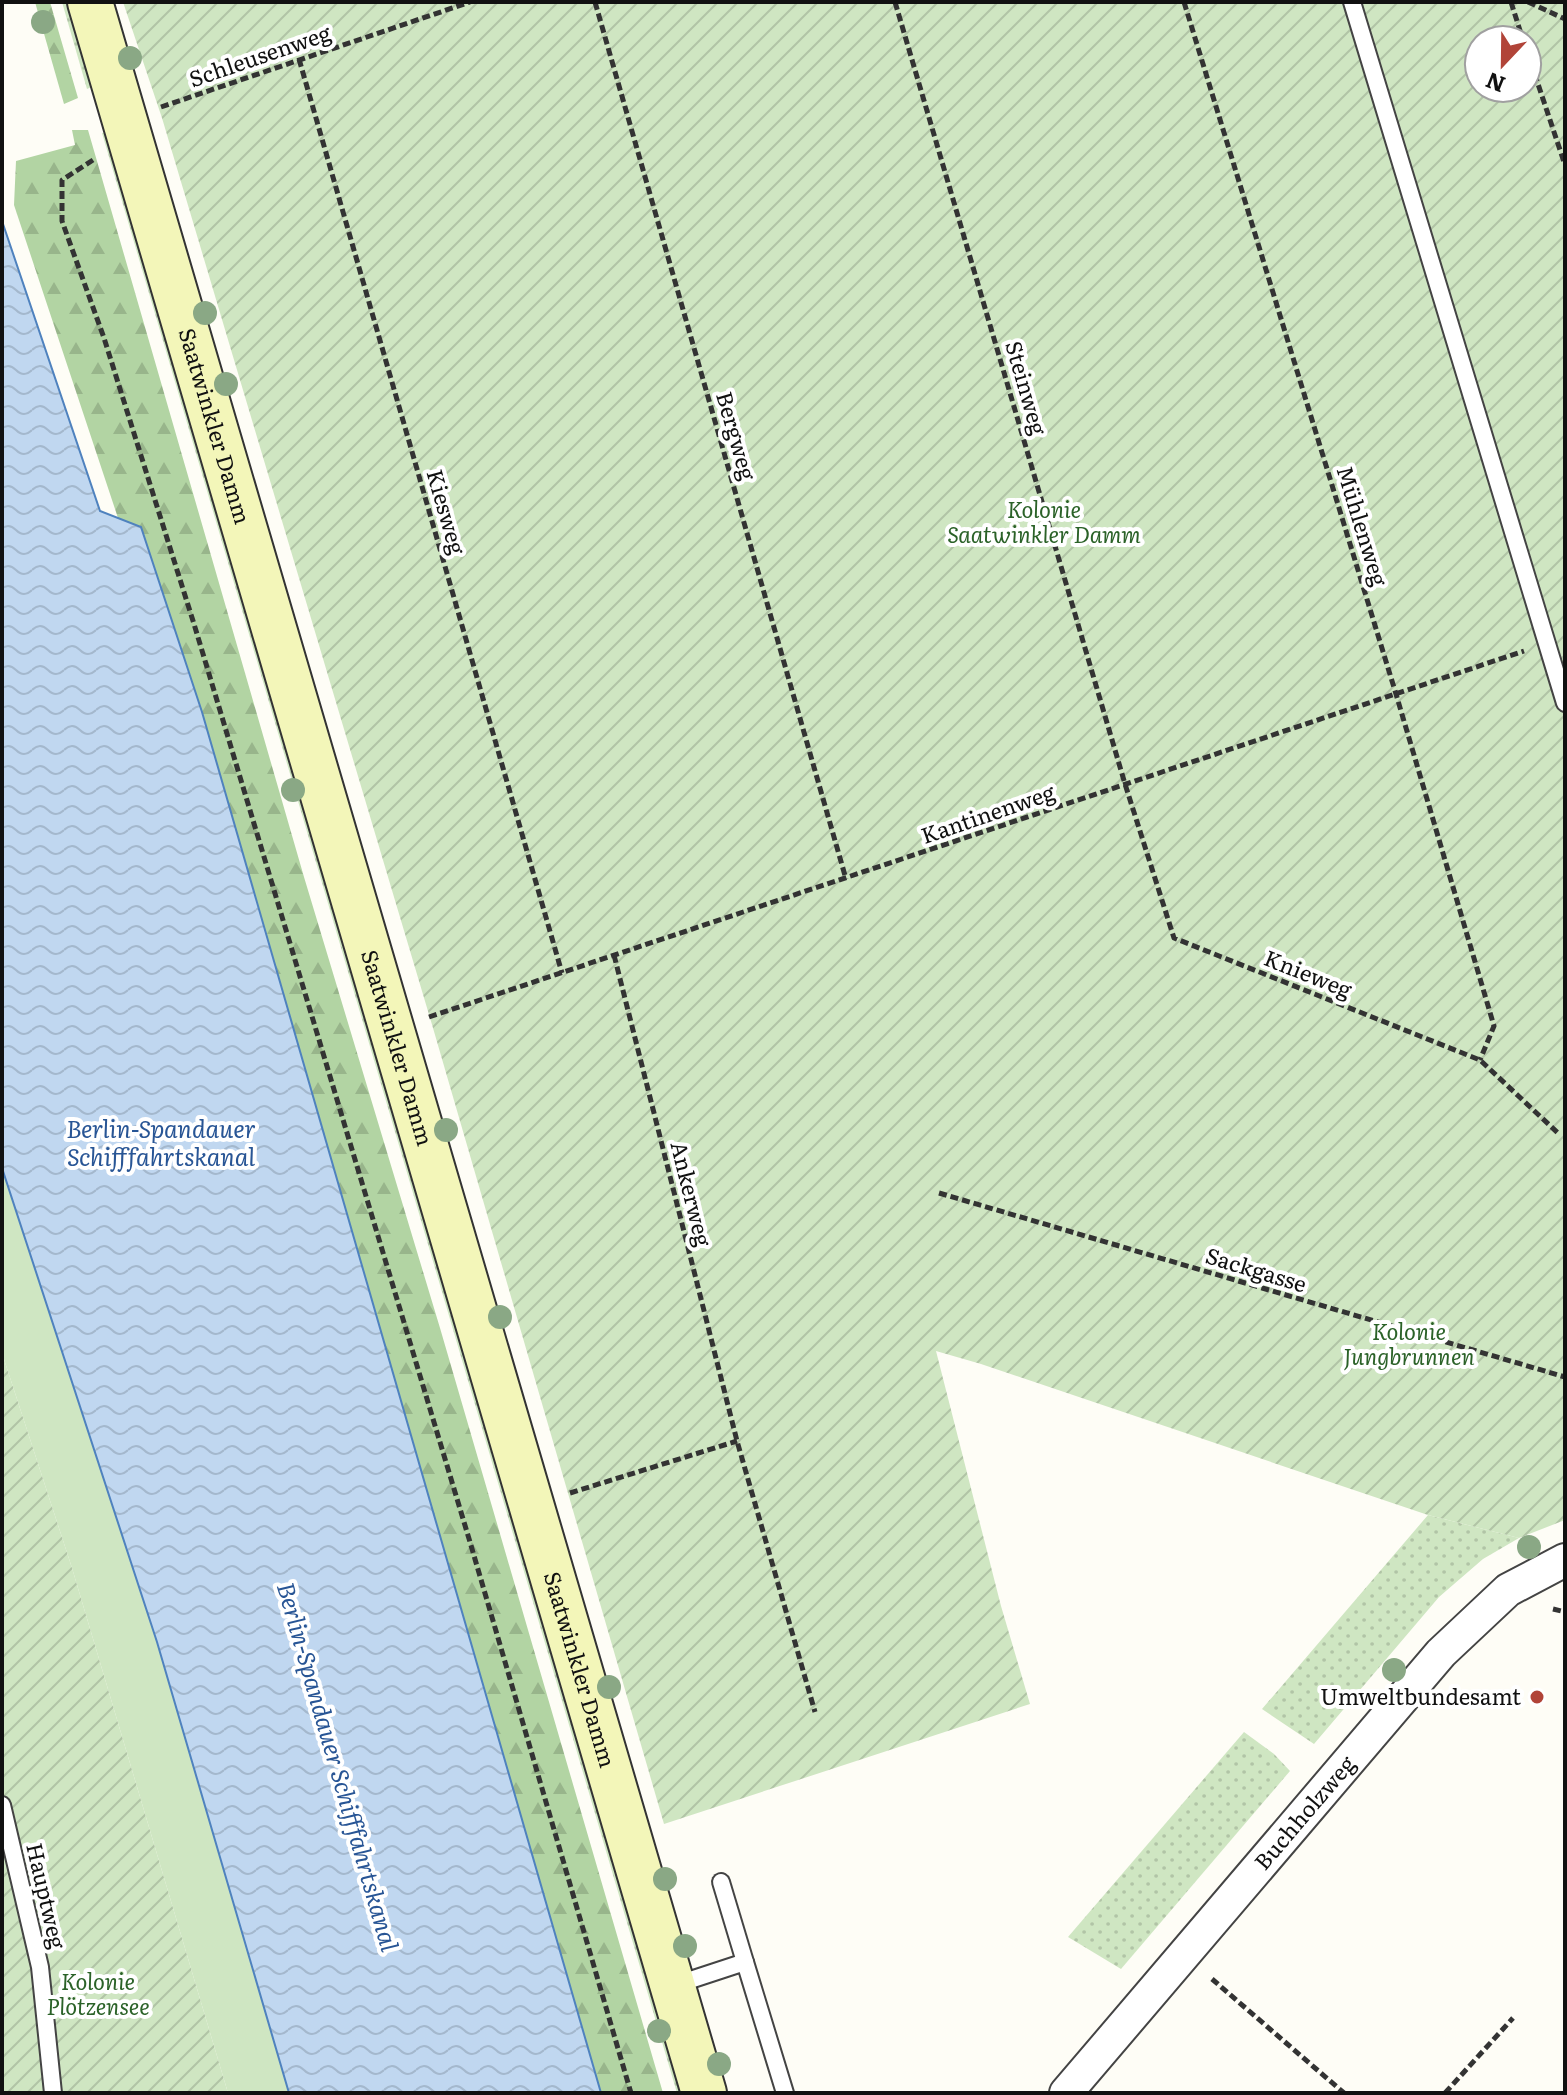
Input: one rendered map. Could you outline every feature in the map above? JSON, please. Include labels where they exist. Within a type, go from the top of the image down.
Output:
[{"type":"main road","name":"Saatwinkler Damm","points":[[90,2],[704,2093]]},
{"type":"street","name":"Buchholzweg","points":[[1066,2093],[1441,1653],[1508,1590],[1565,1560]]},
{"type":"lane","points":[[1352,2],[1565,703]]},
{"type":"lane","name":"Hauptweg","points":[[2,1805],[40,1967],[53,2093]]},
{"type":"lane","points":[[721,1882],[785,2093]]},
{"type":"lane","points":[[672,1986],[745,1962]]},
{"type":"path","name":"Schleusenweg","points":[[152,110],[470,2]]},
{"type":"path","name":"Bergweg","points":[[595,2],[846,879]]},
{"type":"path","name":"Steinweg","points":[[895,2],[1125,784]]},
{"type":"path","name":"Mühlenweg","points":[[1184,2],[1396,694],[1494,1026],[1480,1060]]},
{"type":"path","points":[[1511,2],[1518,24]]},
{"type":"path","points":[[1528,2],[1565,19]]},
{"type":"path","name":"Kiesweg","points":[[299,59],[562,973]]},
{"type":"path","points":[[1543,99],[1565,165]]},
{"type":"path","points":[[99,156],[62,180],[62,221],[104,338],[194,624],[631,2093]]},
{"type":"path","name":"Kantinenweg","points":[[421,1020],[1548,643]]},
{"type":"path","name":"Knieweg","points":[[1125,784],[1174,938],[1480,1060],[1559,1134]]},
{"type":"path","name":"Ankerweg","points":[[614,955],[737,1441],[815,1712]]},
{"type":"path","name":"Sackgasse","points":[[939,1193],[1565,1377]]},
{"type":"path","points":[[561,1496],[737,1441]]},
{"type":"path","points":[[1553,1609],[1565,1612]]},
{"type":"path","points":[[1212,1979],[1344,2093]]},
{"type":"path","points":[[1445,2093],[1513,2018]]},
{"type":"green space","points":[[35,2],[50,2],[78,98],[64,104]]},
{"type":"green space","points":[[62,2],[69,2],[94,86],[87,89]]},
{"type":"green space","name":"Kolonie Saatwinkler Damm","points":[[123,2],[1565,2],[1565,1520],[1519,1538],[1428,1515],[936,1351],[1001,1606],[1030,1704],[664,1824],[433,1028],[162,118]]},
{"type":"green space","points":[[72,130],[88,130],[304,877],[440,1328],[663,2093],[601,2093],[319,1121],[141,528],[118,518],[14,205],[16,161],[75,145]]},
{"type":"green space","points":[[107,132],[683,2093],[677,2093],[102,133]]},
{"type":"green space","points":[[2,1168],[157,1642],[289,2093],[228,2093],[72,1568],[2,1353]]},
{"type":"green space","name":"Kolonie Plötzensee","points":[[2,1353],[72,1568],[228,2093],[2,2093]]},
{"type":"green space","points":[[1428,1515],[1519,1538],[1483,1559],[1439,1597],[1314,1744],[1262,1709]]},
{"type":"green space","points":[[1244,1732],[1274,1754],[1290,1771],[1121,1969],[1068,1937]]},
{"type":"water","name":"Berlin-Spandauer Schifffahrtskanal","points":[[2,221],[100,511],[141,527],[202,712],[601,2093],[289,2093],[157,1642],[2,1168]]},
{"type":"place","name":"Umweltbundesamt","points":[[1537,1697]]},
{"type":"park label","name":"Kolonie Jungbrunnen","points":[[1409,1344]]}]
